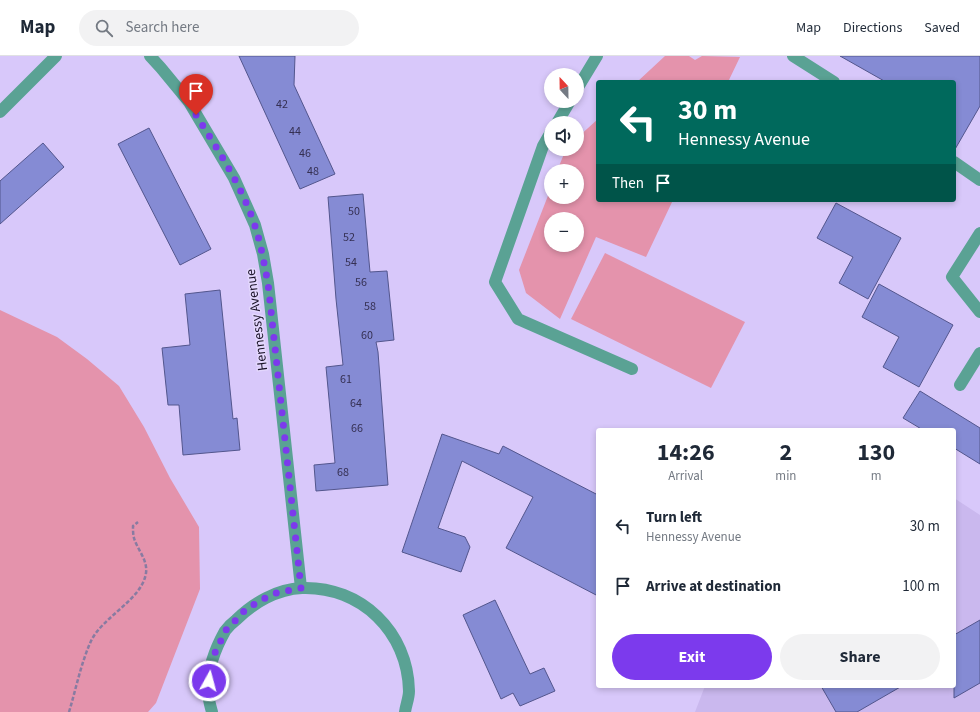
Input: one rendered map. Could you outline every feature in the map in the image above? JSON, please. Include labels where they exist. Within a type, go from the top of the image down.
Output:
[{"type":"street","points":[[0,112],[56,56]]},
{"type":"street","name":"Hennessy Avenue","points":[[150,56],[189,102],[234,178],[255,225],[263,254],[268,283],[301,588]]},
{"type":"street","points":[[584,77],[597,56]]},
{"type":"street","points":[[793,56],[831,80]]},
{"type":"street","points":[[544,144],[495,282],[518,319],[632,369]]},
{"type":"street","points":[[956,163],[980,180]]},
{"type":"street","points":[[980,233],[952,276],[980,312]]},
{"type":"street","points":[[960,385],[980,353]]},
{"type":"street","points":[[212,712],[208,692],[212,659],[226,630],[246,609],[272,594],[301,588],[325,589],[348,596],[374,612],[393,635],[405,662],[409,692],[405,712]]},
{"type":"path","points":[[69,712],[91,641],[104,623],[135,595],[146,572],[144,561],[134,538],[133,526],[138,522]]},
{"type":"shaded area","points":[[665,56],[689,56],[695,60],[702,56],[740,57],[729,80],[639,80]]},
{"type":"shaded area","points":[[596,121],[596,202],[672,202],[646,257],[596,237],[560,319],[526,293],[519,270],[545,204],[584,204],[584,164],[560,164],[563,156],[584,156],[584,132]]},
{"type":"shaded area","points":[[605,253],[745,322],[711,388],[571,319]]},
{"type":"shaded area","points":[[0,310],[57,337],[87,359],[119,386],[144,427],[170,478],[199,527],[200,589],[156,703],[148,712],[0,712]]},
{"type":"shaded area","points":[[956,499],[980,515],[980,712],[695,712],[704,688],[956,688]]},
{"type":"building","points":[[239,56],[295,56],[294,85],[335,174],[300,189]]},
{"type":"building","points":[[840,56],[980,56],[980,106],[956,148],[956,80],[882,80]]},
{"type":"building","points":[[149,128],[211,249],[180,265],[118,144]]},
{"type":"building","points":[[43,143],[64,167],[0,224],[0,181]]},
{"type":"building","points":[[363,194],[370,272],[387,271],[394,340],[376,342],[388,485],[316,491],[314,465],[335,463],[326,367],[343,365],[328,197]]},
{"type":"building","points":[[836,203],[901,238],[868,299],[839,283],[853,257],[817,238]]},
{"type":"building","points":[[879,284],[953,325],[919,387],[883,367],[899,337],[862,317]]},
{"type":"building","points":[[220,290],[233,419],[237,418],[240,450],[183,455],[179,405],[168,405],[162,348],[190,345],[185,294]]},
{"type":"building","points":[[920,391],[980,428],[980,464],[956,449],[956,428],[920,428],[903,418]]},
{"type":"building","points":[[442,434],[499,454],[503,446],[596,494],[596,595],[506,548],[533,497],[462,461],[438,528],[465,537],[470,547],[461,572],[402,552]]},
{"type":"building","points":[[495,600],[530,674],[544,668],[555,691],[520,706],[513,693],[501,699],[463,615]]},
{"type":"building","points":[[980,620],[980,683],[954,698],[954,688],[956,688],[956,634]]},
{"type":"building","points":[[822,688],[899,688],[857,712],[836,712]]},
{"type":"route","points":[[196,115],[234,178],[255,225],[263,254],[268,283],[301,588],[272,594],[246,609],[226,630],[212,659],[209,681]]}]
